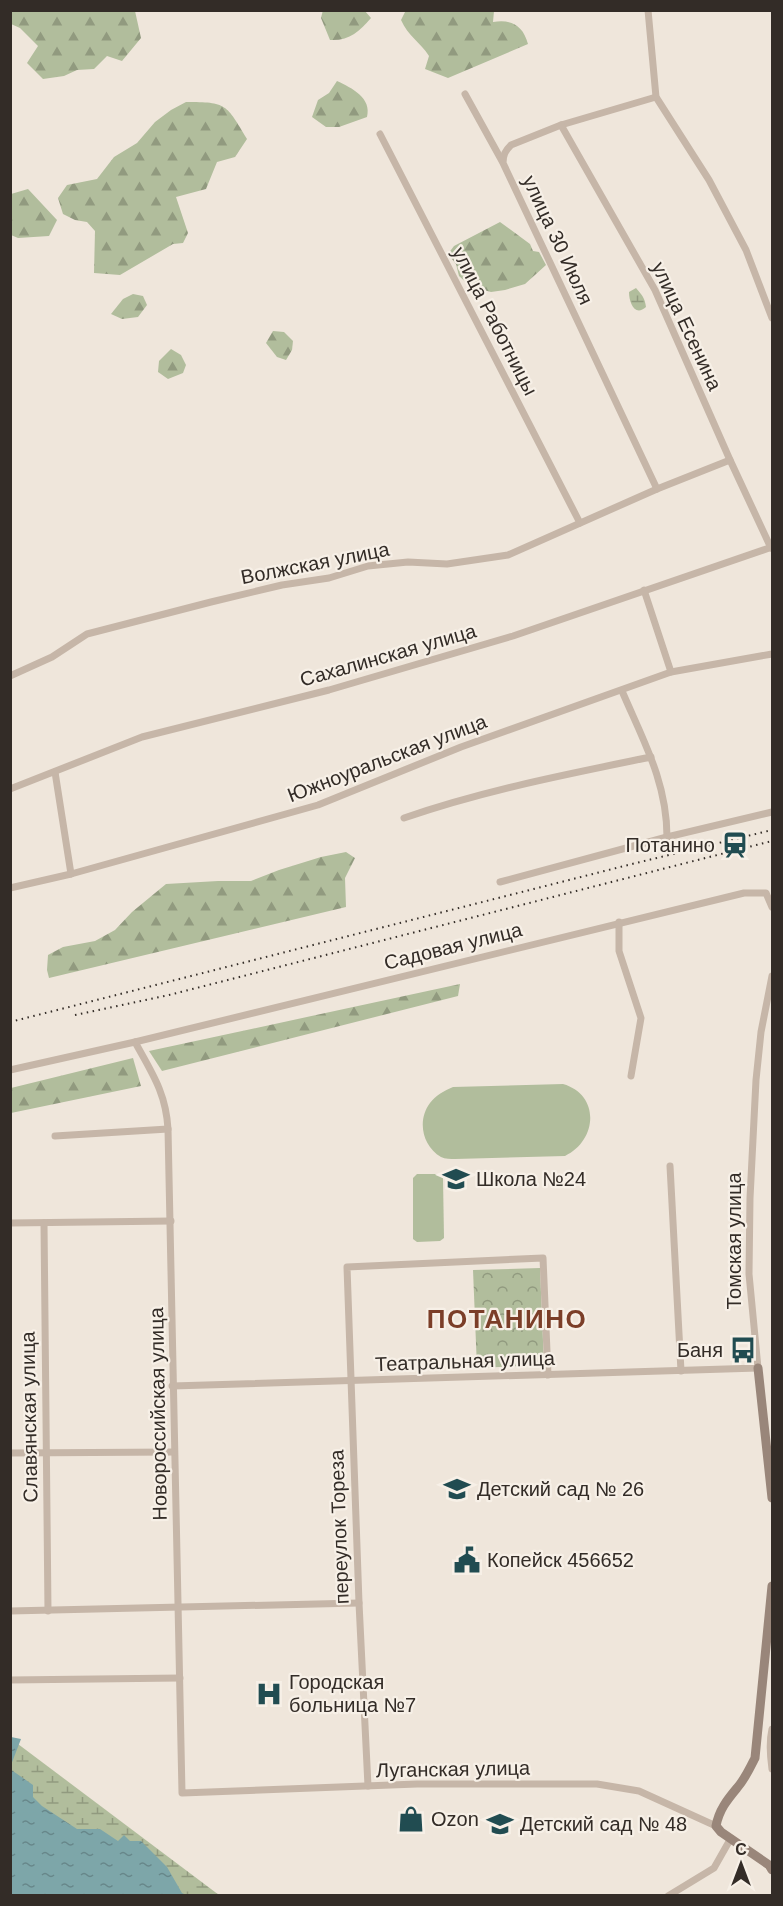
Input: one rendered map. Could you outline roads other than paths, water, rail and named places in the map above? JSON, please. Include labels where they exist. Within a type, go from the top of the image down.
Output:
[{"type":"street","points":[[648,10],[656,97],[709,180],[746,250],[772,314]]},
{"type":"street","points":[[465,94],[503,163]]},
{"type":"street","name":"улица 30 Июля","points":[[656,97],[561,125],[511,145],[503,157],[503,163],[657,489]]},
{"type":"street","name":"улица Есенина","points":[[561,125],[655,290],[730,460],[772,548]]},
{"type":"street","name":"улица Работницы","points":[[380,134],[580,523]]},
{"type":"street","name":"Волжская улица","points":[[10,676],[52,657],[87,634],[211,602],[282,585],[329,578],[368,566],[408,562],[447,564],[508,555],[657,489],[730,460]]},
{"type":"street","name":"Сахалинская улица","points":[[10,789],[142,738],[329,690],[502,640],[772,548]]},
{"type":"street","points":[[644,591],[671,672]]},
{"type":"street","name":"Южноуральская улица","points":[[10,888],[71,874],[318,805],[461,747],[671,672],[772,654]]},
{"type":"street","points":[[622,691],[651,757],[664,796],[667,837]]},
{"type":"street","points":[[404,818],[466,798],[554,776],[651,757]]},
{"type":"street","points":[[56,772],[71,874]]},
{"type":"street","points":[[500,882],[667,837],[772,812]]},
{"type":"street","name":"Садовая улица","points":[[10,1071],[744,893],[766,893],[772,907]]},
{"type":"street","points":[[619,922],[619,951],[641,1018],[631,1076]]},
{"type":"street","name":"Томская улица","points":[[772,976],[761,1032],[756,1080],[749,1274],[772,1498]]},
{"type":"street","name":"Новороссийская улица","points":[[135,1042],[161,1089],[167,1109],[182,1793]]},
{"type":"street","points":[[55,1136],[168,1129]]},
{"type":"street","points":[[670,1166],[681,1371]]},
{"type":"street","points":[[10,1224],[171,1221]]},
{"type":"street","name":"Славянская улица","points":[[44,1223],[48,1611]]},
{"type":"street","name":"переулок Тореза","points":[[368,1786],[358,1603],[347,1267],[543,1258],[548,1375]]},
{"type":"street","name":"Театральная улица","points":[[172,1386],[758,1368]]},
{"type":"street","points":[[10,1453],[174,1452]]},
{"type":"street","points":[[771,1865],[716,1826],[717,1816],[755,1758],[772,1586]]},
{"type":"street","points":[[10,1611],[358,1603]]},
{"type":"street","points":[[10,1680],[180,1678]]},
{"type":"street","points":[[772,1729],[770,1756],[772,1769]]},
{"type":"street","name":"Луганская улица","points":[[182,1793],[417,1784],[597,1784],[639,1791],[716,1826]]},
{"type":"street","points":[[668,1896],[714,1868],[731,1838]]},
{"type":"water","points":[[10,1737],[21,1739],[11,1765]]},
{"type":"water","points":[[10,1769],[33,1785],[33,1797],[42,1806],[77,1829],[100,1829],[118,1841],[124,1835],[130,1841],[141,1841],[167,1867],[182,1893],[186,1895],[11,1895]]},
{"type":"railway","points":[[10,1022],[772,830]]},
{"type":"railway","points":[[75,1015],[169,995],[772,841]]},
{"type":"place","name":"Потанино","points":[[735,845]]},
{"type":"place","name":"Школа №24","points":[[456,1179]]},
{"type":"place","name":"Баня","points":[[743,1350]]},
{"type":"place","name":"Детский сад № 26","points":[[457,1489]]},
{"type":"place","name":"Копейск 456652","points":[[467,1560]]},
{"type":"place","name":"Городская больница №7","points":[[269,1694]]},
{"type":"place","name":"Ozon","points":[[411,1819]]},
{"type":"place","name":"Детский сад № 48","points":[[500,1824]]},
{"type":"district","name":"ПОТАНИНО","points":[[507,1319]]}]
